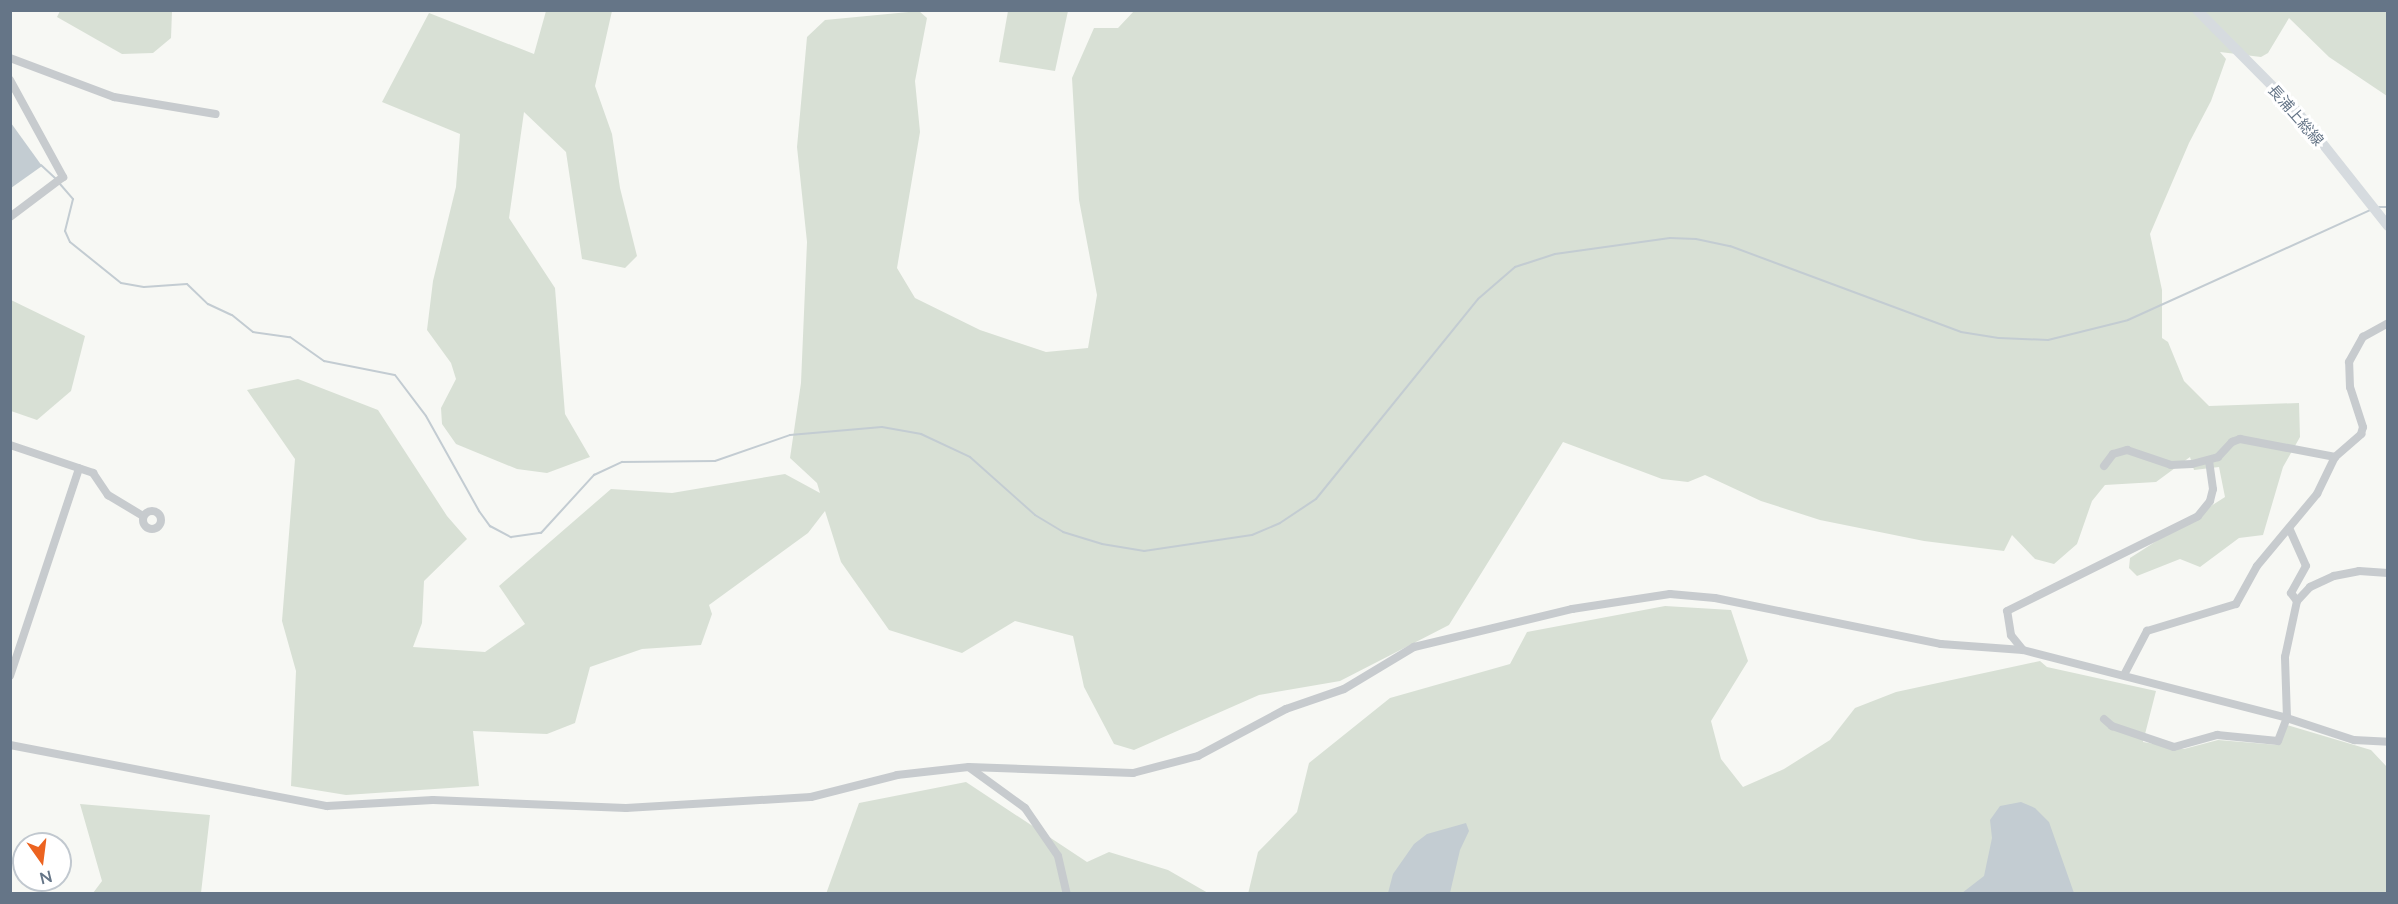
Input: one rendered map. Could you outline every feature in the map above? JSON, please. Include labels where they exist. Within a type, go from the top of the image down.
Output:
[{"type":"main road","name":"長浦上総線","points":[[2197,10],[2296,110],[2368,205],[2388,226]]},
{"type":"street","points":[[10,58],[114,97],[216,114]]},
{"type":"street","points":[[10,80],[63,177],[10,217]]},
{"type":"street","points":[[2124,675],[2146,631],[2236,604],[2258,566],[2290,530],[2317,494],[2335,457],[2361,434],[2363,427],[2350,387],[2349,362],[2355,346],[2388,323]]},
{"type":"street","points":[[2104,466],[2113,453],[2127,450],[2171,465],[2209,460],[2218,457],[2232,442],[2240,439],[2335,457]]},
{"type":"street","points":[[10,445],[93,473],[108,495],[143,516]]},
{"type":"street","points":[[2023,650],[2011,635],[2007,610],[2198,516],[2210,501],[2213,489],[2209,460]]},
{"type":"street","points":[[10,676],[79,468]]},
{"type":"street","points":[[2290,530],[2306,566],[2290,593],[2297,600]]},
{"type":"street","points":[[2104,719],[2112,726],[2174,747],[2217,735],[2278,741],[2287,718],[2285,657],[2297,600],[2310,587],[2334,576],[2359,571],[2388,573]]},
{"type":"street","points":[[10,745],[327,806],[433,800],[626,808],[811,797],[897,775],[969,767],[1133,773],[1161,768],[1198,756],[1286,709],[1344,689],[1414,647],[1635,596],[1670,594],[1715,598],[1941,644],[2023,650],[2287,718],[2354,740],[2388,742]]},
{"type":"street","points":[[969,767],[1025,808],[1058,856],[1067,894]]},
{"type":"shaded area","points":[[60,11],[172,11],[171,38],[153,53],[122,54],[57,17]]},
{"type":"shaded area","points":[[546,11],[612,11],[595,86],[612,134],[620,188],[637,256],[625,268],[582,259],[566,152],[524,112],[509,218],[555,288],[565,414],[590,457],[547,473],[517,469],[456,444],[442,424],[441,408],[456,379],[451,363],[427,330],[433,281],[456,187],[460,134],[382,102],[429,13],[534,54]]},
{"type":"shaded area","points":[[919,11],[927,18],[915,81],[920,132],[897,268],[915,298],[980,330],[1046,352],[1088,348],[1097,295],[1079,200],[1072,78],[1094,28],[1118,28],[1134,11],[2387,11],[2387,96],[2329,57],[2289,18],[2268,53],[2261,57],[2220,52],[2226,59],[2211,101],[2189,143],[2150,234],[2162,290],[2162,338],[2168,342],[2184,381],[2209,406],[2299,403],[2300,437],[2283,467],[2263,535],[2239,538],[2200,567],[2180,559],[2137,576],[2129,568],[2130,558],[2225,497],[2219,467],[2194,470],[2190,457],[2156,482],[2105,485],[2092,501],[2077,544],[2054,564],[2035,559],[2012,535],[2004,551],[1924,541],[1820,520],[1761,501],[1705,475],[1688,482],[1662,479],[1563,442],[1449,625],[1340,681],[1259,695],[1134,750],[1114,744],[1084,687],[1073,636],[1015,621],[962,653],[889,630],[841,562],[825,511],[808,533],[709,605],[712,614],[701,645],[642,649],[590,667],[575,723],[547,734],[473,731],[479,786],[346,795],[291,786],[296,671],[282,621],[295,459],[247,390],[298,379],[378,410],[447,516],[467,539],[424,581],[422,623],[413,647],[485,652],[525,624],[499,586],[611,489],[672,493],[785,474],[820,493],[817,483],[790,458],[801,383],[807,242],[797,147],[807,37],[825,20]]},
{"type":"shaded area","points":[[1008,11],[1068,11],[1055,71],[999,62]]},
{"type":"shaded area","points":[[11,123],[42,166],[10,188]]},
{"type":"shaded area","points":[[11,300],[85,336],[71,391],[37,420],[11,411]]},
{"type":"shaded area","points":[[1665,606],[1731,610],[1748,661],[1711,721],[1721,759],[1743,787],[1784,769],[1830,740],[1855,708],[1896,692],[2040,661],[2047,667],[2156,691],[2143,742],[2184,749],[2218,740],[2278,745],[2287,725],[2371,750],[2387,767],[2387,893],[1248,894],[1258,852],[1297,812],[1309,763],[1390,698],[1510,664],[1527,632]]},
{"type":"shaded area","points":[[966,782],[1087,862],[1109,852],[1168,870],[1208,893],[826,894],[859,803]]},
{"type":"shaded area","points":[[2021,802],[2035,808],[2049,822],[2074,893],[1962,893],[1984,876],[1992,838],[1990,820],[2000,806]]},
{"type":"shaded area","points":[[80,804],[210,815],[201,893],[93,893],[102,881]]},
{"type":"shaded area","points":[[1466,823],[1469,831],[1460,850],[1450,893],[1388,893],[1393,874],[1414,844],[1427,834]]},
{"type":"waterway","points":[[41,165],[56,179]]},
{"type":"waterway","points":[[60,184],[73,199],[65,231],[70,242],[121,283],[144,287],[187,284],[208,304],[232,315],[253,332],[290,337],[324,361],[395,375],[426,416],[479,511],[490,526],[511,537],[541,533],[594,475],[622,462],[715,461],[790,435],[882,427],[921,434],[970,457],[1035,515],[1063,532],[1102,544],[1144,551],[1252,535],[1280,523],[1316,499],[1478,299],[1515,267],[1555,254],[1670,238],[1696,239],[1730,246],[1961,332],[1999,338],[2048,340],[2128,320],[2371,210]]},
{"type":"waterway","points":[[2379,207],[2388,207]]}]
